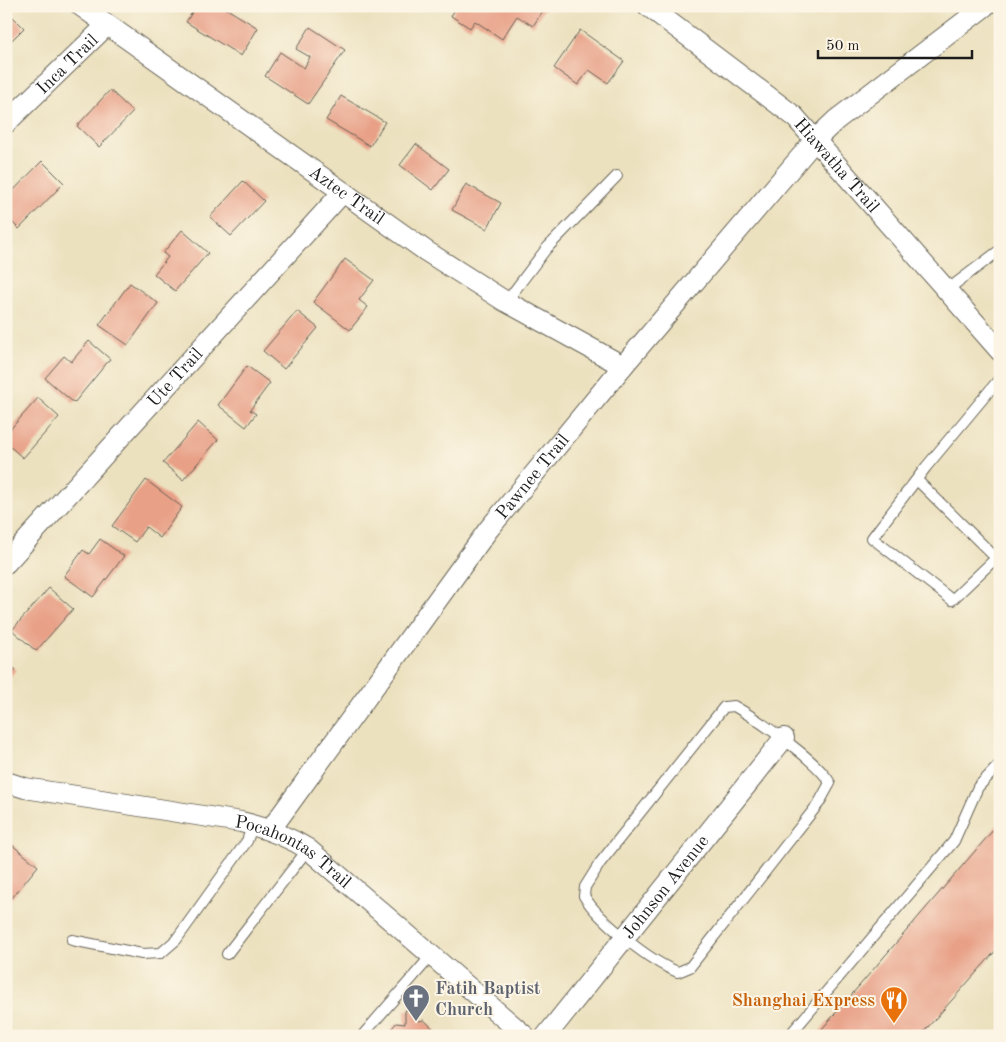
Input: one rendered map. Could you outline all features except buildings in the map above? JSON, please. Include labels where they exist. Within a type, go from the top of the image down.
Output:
[{"type":"street","name":"Aztec Trail","points":[[81,6],[426,251],[506,302],[623,366]]},
{"type":"street","name":"Hiawatha Trail","points":[[648,6],[794,116],[1000,351]]},
{"type":"street","name":"Pawnee Trail","points":[[262,827],[488,530],[623,366],[815,140],[836,120],[985,6]]},
{"type":"street","name":"Inca Trail","points":[[6,123],[107,25]]},
{"type":"street","name":"Ute Trail","points":[[6,563],[343,192]]},
{"type":"street","name":"Johnson Avenue","points":[[546,1036],[783,739]]},
{"type":"street","name":"Pocahontas Trail","points":[[6,782],[25,788],[262,827],[290,837],[308,850],[525,1036]]},
{"type":"lane","points":[[506,302],[546,249],[617,176]]},
{"type":"lane","points":[[947,290],[1000,250]]},
{"type":"lane","points":[[917,480],[996,558],[952,600],[872,538],[917,480],[1000,378]]},
{"type":"lane","points":[[734,706],[740,709],[783,739],[825,775],[830,783],[820,803],[690,967],[678,972],[670,969],[625,938],[590,906],[584,896],[585,886],[600,863],[724,707],[734,706]]},
{"type":"lane","points":[[789,1036],[954,841],[978,787],[1000,764]]},
{"type":"lane","points":[[72,940],[142,954],[160,953],[182,933],[247,841],[262,827]]},
{"type":"lane","points":[[227,954],[308,850]]},
{"type":"lane","points":[[362,1036],[431,956]]},
{"type":"place","name":"Fatih Baptist Church","points":[[416,1022]]},
{"type":"place","name":"Shanghai Express","points":[[894,1024]]}]
